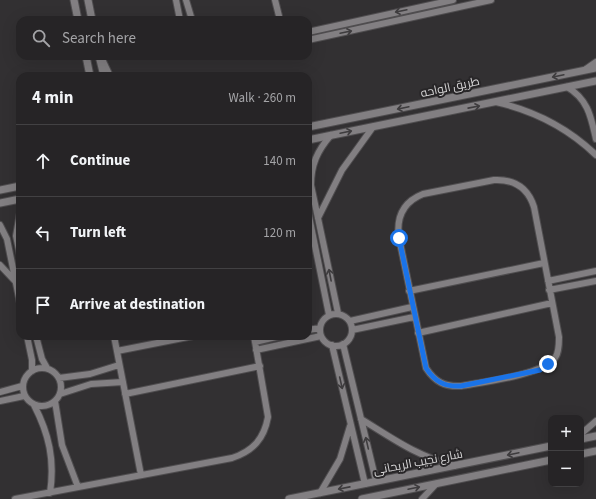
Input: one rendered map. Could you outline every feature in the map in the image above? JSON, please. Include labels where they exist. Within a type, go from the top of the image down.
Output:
[{"type":"street","points":[[74,0],[77,16]]},
{"type":"street","points":[[88,0],[91,16]]},
{"type":"street","points":[[176,0],[179,16]]},
{"type":"street","points":[[186,0],[191,16]]},
{"type":"street","points":[[275,0],[279,16]]},
{"type":"street","points":[[312,31],[453,0]]},
{"type":"street","points":[[312,39],[491,0]]},
{"type":"street","points":[[87,60],[89,72]]},
{"type":"street","points":[[101,60],[103,72]]},
{"type":"street","points":[[102,60],[108,72]]},
{"type":"street","points":[[584,71],[596,62]]},
{"type":"street","name":"طريق الواحه","points":[[312,126],[596,68]]},
{"type":"street","name":"طريق الواحه","points":[[312,139],[596,81]]},
{"type":"street","points":[[566,87],[577,94],[588,107],[596,139]]},
{"type":"street","points":[[496,102],[520,108],[542,116],[564,128],[583,142],[596,155]]},
{"type":"street","points":[[318,218],[342,170],[373,127]]},
{"type":"street","points":[[312,168],[318,152],[331,135]]},
{"type":"street","points":[[494,180],[505,180],[515,183],[524,189],[531,197],[544,263],[559,337],[556,357],[540,370],[461,386],[450,386],[440,383],[432,377],[426,368],[414,317],[397,227],[399,216],[405,206],[413,198],[423,194],[494,180]]},
{"type":"street","points":[[0,190],[16,187]]},
{"type":"street","points":[[312,190],[338,314]]},
{"type":"street","points":[[0,203],[16,200]]},
{"type":"street","points":[[0,225],[6,239],[16,281]]},
{"type":"street","points":[[312,233],[328,315]]},
{"type":"street","points":[[409,291],[544,263]]},
{"type":"street","points":[[0,265],[16,284]]},
{"type":"street","points":[[548,281],[596,271]]},
{"type":"street","points":[[550,290],[596,281]]},
{"type":"street","points":[[418,333],[552,303]]},
{"type":"street","points":[[350,321],[412,307]]},
{"type":"street","points":[[338,314],[346,317],[350,321],[352,330],[350,338],[344,344],[332,345],[326,342],[321,336],[321,322],[328,315],[338,314]]},
{"type":"street","points":[[352,330],[414,317]]},
{"type":"street","points":[[312,329],[320,328]]},
{"type":"street","points":[[312,338],[321,336]]},
{"type":"street","points":[[28,340],[32,360],[32,371]]},
{"type":"street","points":[[37,340],[42,359],[47,368]]},
{"type":"street","points":[[115,340],[141,475]]},
{"type":"street","points":[[117,351],[173,340]]},
{"type":"street","points":[[15,499],[232,458],[244,454],[253,448],[261,439],[266,429],[268,417],[254,340]]},
{"type":"street","points":[[256,350],[302,340]]},
{"type":"street","points":[[344,344],[376,481]]},
{"type":"street","points":[[332,345],[365,484]]},
{"type":"street","points":[[59,378],[90,374],[119,365]]},
{"type":"street","points":[[125,394],[260,366]]},
{"type":"street","points":[[34,405],[45,406],[55,401],[60,394],[61,389],[59,378],[54,372],[47,368],[36,368],[24,380],[22,386],[24,396],[34,405],[49,439],[52,456],[50,493]]},
{"type":"street","points":[[60,394],[91,384],[123,382]]},
{"type":"street","points":[[0,392],[22,386]]},
{"type":"street","points":[[0,401],[24,396]]},
{"type":"street","points":[[55,401],[62,445],[78,487]]},
{"type":"street","points":[[361,419],[407,448],[430,459],[454,466]]},
{"type":"street","points":[[584,431],[596,421]]},
{"type":"street","points":[[320,493],[340,459],[347,441],[350,422]]},
{"type":"street","points":[[584,438],[596,436]]},
{"type":"street","name":"شارع نجيب الريحانى","points":[[289,499],[548,447]]},
{"type":"street","points":[[584,453],[596,451]]},
{"type":"street","points":[[494,457],[497,471]]},
{"type":"street","name":"شارع نجيب الريحانى","points":[[362,499],[548,461]]},
{"type":"street","points":[[422,499],[437,483]]},
{"type":"route","points":[[399,238],[412,307],[426,368],[432,377],[440,383],[450,386],[461,386],[540,370],[548,364]]}]
